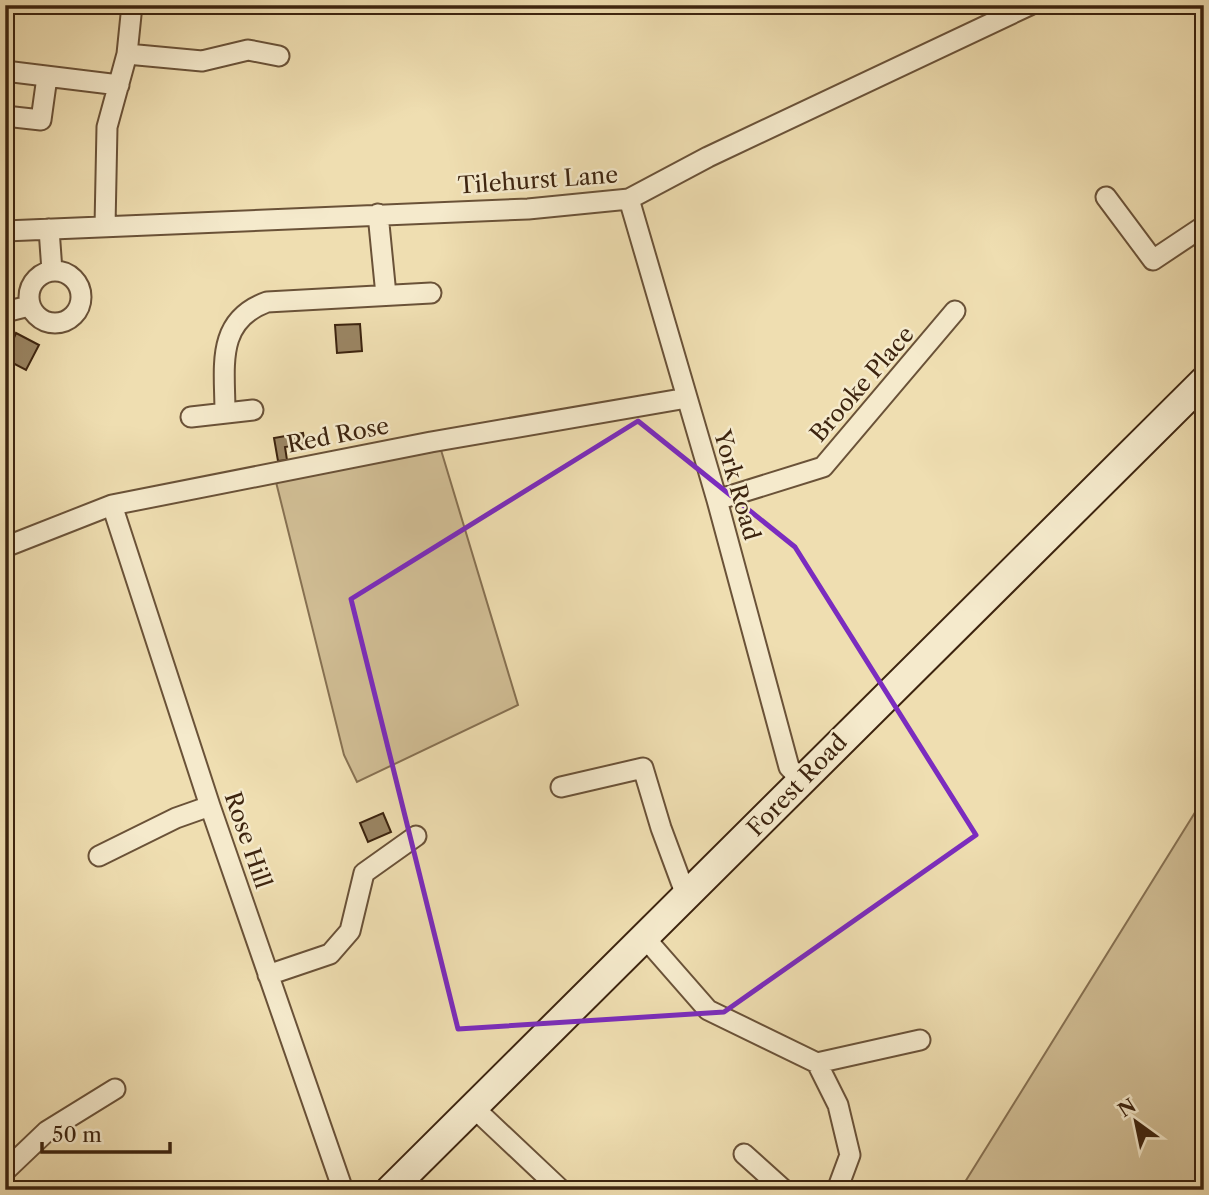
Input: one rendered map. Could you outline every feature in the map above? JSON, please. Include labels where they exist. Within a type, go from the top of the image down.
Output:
[{"type":"main road","name":"Forest Road","points":[[390,1190],[687,898],[855,724],[1204,381]]},
{"type":"street","points":[[105,226],[107,127],[127,54],[132,5]]},
{"type":"street","name":"Tilehurst Lane","points":[[5,231],[528,209],[629,199],[708,157],[1030,5]]},
{"type":"street","points":[[127,54],[202,61],[248,50],[279,56]]},
{"type":"street","points":[[5,71],[119,85]]},
{"type":"street","points":[[5,116],[41,120],[47,76]]},
{"type":"street","points":[[1105,197],[1153,260],[1204,226]]},
{"type":"street","name":"York Road","points":[[629,199],[717,500],[789,767],[802,781]]},
{"type":"street","points":[[378,214],[386,295]]},
{"type":"street","points":[[49,229],[52,271]]},
{"type":"street","points":[[62,271],[76,282],[81,299],[74,316],[58,324],[40,320],[29,306],[32,283],[38,276],[62,271]]},
{"type":"street","points":[[225,413],[225,355],[232,326],[251,308],[267,302],[431,293]]},
{"type":"street","points":[[5,312],[29,306]]},
{"type":"street","name":"Brooke Place","points":[[717,500],[823,467],[954,311]]},
{"type":"street","points":[[654,401],[680,369]]},
{"type":"street","name":"Red Rose","points":[[5,547],[112,505],[654,401],[687,398]]},
{"type":"street","points":[[191,416],[253,411]]},
{"type":"street","name":"Rose Hill","points":[[112,505],[210,806],[343,1190]]},
{"type":"street","points":[[561,787],[643,768],[661,828],[687,898]]},
{"type":"street","points":[[99,856],[176,818],[210,806]]},
{"type":"street","points":[[268,975],[330,954],[351,931],[364,873],[416,836]]},
{"type":"street","points":[[645,938],[708,1010],[817,1063],[838,1105],[850,1155],[837,1190]]},
{"type":"street","points":[[817,1063],[920,1040]]},
{"type":"street","points":[[5,1171],[47,1131],[115,1089]]},
{"type":"street","points":[[474,1108],[561,1190]]},
{"type":"street","points":[[744,1154],[784,1190]]},
{"type":"highlighted area","points":[[638,421],[795,547],[976,835],[724,1012],[458,1029],[351,599]]},
{"type":"shaded area","points":[[441,450],[518,705],[357,782],[344,755],[276,482]]},
{"type":"shaded area","points":[[1204,798],[1204,1190],[960,1190]]},
{"type":"building","points":[[360,324],[362,351],[337,353],[335,325]]},
{"type":"building","points":[[16,333],[39,345],[26,370],[5,359]]},
{"type":"building","points":[[303,433],[305,444],[285,447],[287,460],[278,461],[274,438]]},
{"type":"building","points":[[383,813],[391,832],[368,842],[360,823]]}]
